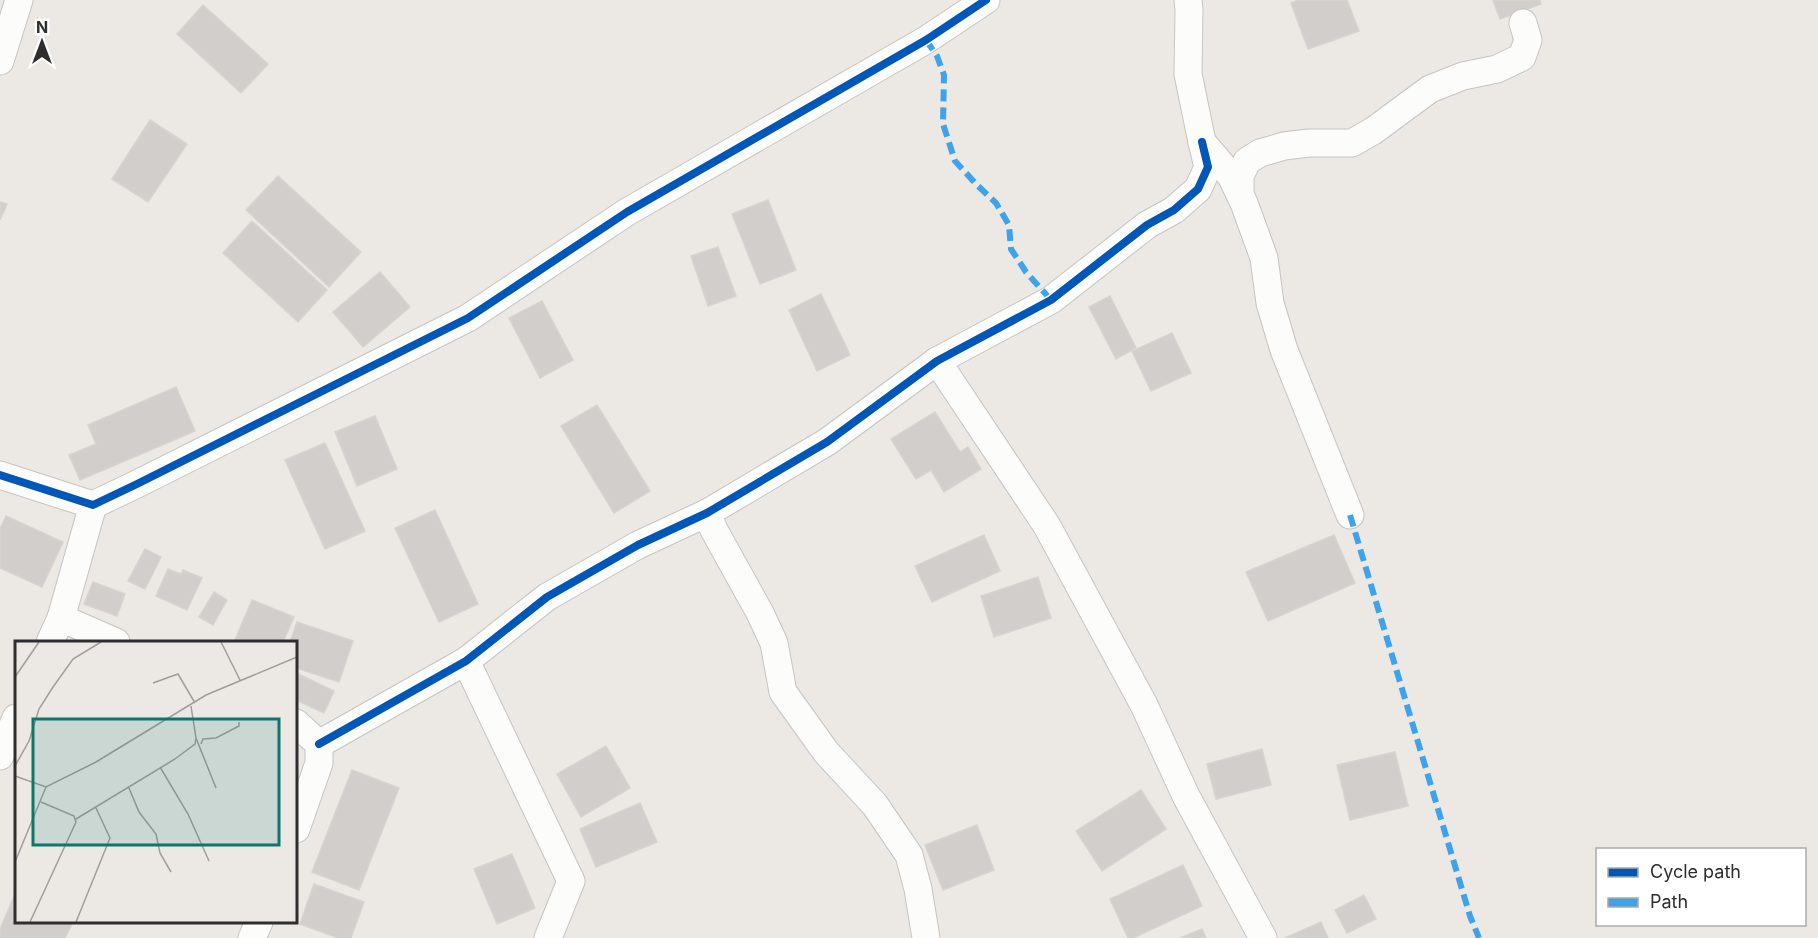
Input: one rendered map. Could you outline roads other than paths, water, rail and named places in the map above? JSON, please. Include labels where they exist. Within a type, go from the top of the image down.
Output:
[{"type":"street","points":[[0,61],[19,0]]},
{"type":"street","points":[[0,475],[93,505],[468,318],[627,212],[926,40],[986,0]]},
{"type":"street","points":[[319,744],[466,661],[547,597],[638,545],[707,513],[827,442],[937,361],[1050,300],[1147,225],[1174,210],[1198,189],[1208,167],[1188,74],[1188,0]]},
{"type":"street","points":[[1240,194],[1240,176],[1247,161],[1260,153],[1301,144],[1352,143],[1373,131],[1430,89],[1463,76],[1497,69],[1522,57],[1528,40],[1523,23]]},
{"type":"street","points":[[1202,142],[1231,176],[1240,194],[1264,258],[1270,303],[1284,350],[1350,515]]},
{"type":"street","points":[[937,361],[1047,526],[1144,705],[1186,796],[1263,938]]},
{"type":"street","points":[[50,641],[61,618],[93,505]]},
{"type":"street","points":[[707,513],[774,643],[783,692],[826,752],[875,805],[909,855],[918,889],[926,938]]},
{"type":"street","points":[[61,618],[114,641]]},
{"type":"street","points":[[466,661],[571,881],[548,938]]},
{"type":"street","points":[[0,756],[15,720]]},
{"type":"street","points":[[297,724],[319,744],[319,763],[297,826]]},
{"type":"street","points":[[252,938],[258,923]]}]
